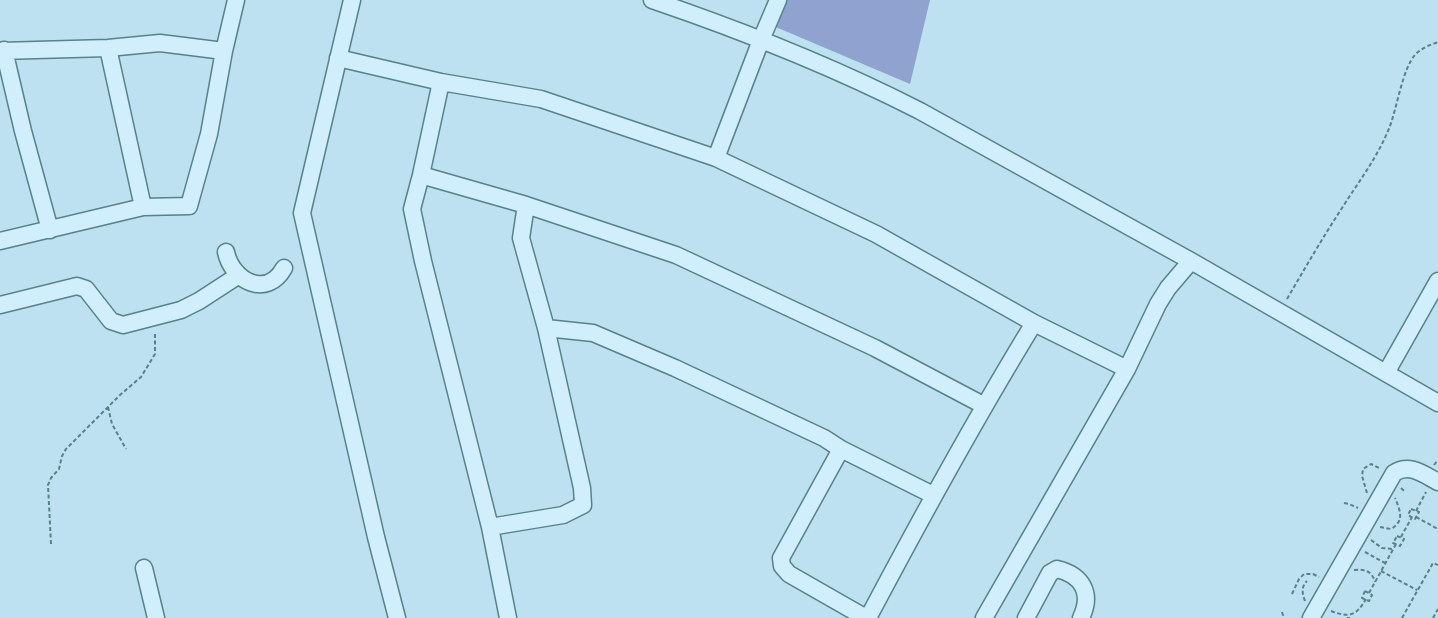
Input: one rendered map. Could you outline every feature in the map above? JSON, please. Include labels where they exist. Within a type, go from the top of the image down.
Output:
[{"type":"street","points":[[0,241],[143,207],[188,206],[210,134],[224,51],[236,0]]},
{"type":"street","points":[[352,0],[302,213],[376,537],[397,618]]},
{"type":"street","points":[[652,0],[761,40],[840,72],[912,106],[1191,261],[1438,402]]},
{"type":"street","points":[[716,158],[778,0]]},
{"type":"street","points":[[50,230],[2,50],[108,48],[160,43],[224,51]]},
{"type":"street","points":[[108,48],[143,207]]},
{"type":"street","points":[[338,58],[441,82],[541,99],[716,158],[876,234],[1034,323],[1127,369]]},
{"type":"street","points":[[441,82],[422,175],[412,209],[422,261],[490,527],[508,618]]},
{"type":"street","points":[[422,175],[526,205],[676,255],[875,348],[984,405]]},
{"type":"street","points":[[490,527],[563,515],[582,505],[582,488],[546,328],[522,238],[526,205]]},
{"type":"street","points":[[226,252],[230,265],[238,275],[249,282],[267,283],[277,278],[284,268]]},
{"type":"street","points":[[984,618],[1127,369],[1158,304],[1173,281],[1191,261]]},
{"type":"street","points":[[0,305],[77,286],[86,289],[107,318],[114,323],[123,324],[155,317],[190,306],[238,275]]},
{"type":"street","points":[[1386,373],[1438,281]]},
{"type":"street","points":[[841,450],[781,558],[782,566],[789,574],[867,618],[933,495],[984,405],[1034,323]]},
{"type":"street","points":[[546,328],[593,333],[675,368],[824,438],[841,450],[933,495]]},
{"type":"street","points":[[1311,618],[1372,509],[1394,486],[1398,470],[1410,468],[1432,486]]},
{"type":"street","points":[[144,568],[156,618]]},
{"type":"street","points":[[1026,618],[1050,573],[1056,568],[1076,578],[1083,586],[1087,601],[1081,618]]},
{"type":"path","points":[[1279,312],[1331,224],[1362,180],[1381,147],[1396,108],[1405,71],[1410,61],[1420,50],[1438,42]]},
{"type":"path","points":[[51,544],[49,482],[59,469],[66,449],[108,407],[141,378],[155,350],[155,317]]},
{"type":"path","points":[[108,407],[112,424],[126,448]]},
{"type":"path","points":[[1368,465],[1375,465],[1383,470],[1394,486],[1396,500],[1401,513],[1400,520],[1395,527],[1387,529],[1380,527],[1376,522],[1372,509],[1362,476],[1363,469],[1368,465]]},
{"type":"path","points":[[1394,486],[1403,489],[1405,492]]},
{"type":"path","points":[[1416,511],[1432,486]]},
{"type":"path","points":[[1416,511],[1412,509],[1408,515],[1415,519],[1416,517],[1438,529]]},
{"type":"path","points":[[1416,511],[1419,512],[1416,517]]},
{"type":"path","points":[[1400,538],[1412,517]]},
{"type":"path","points":[[1364,524],[1365,531],[1372,542],[1382,548],[1393,549]]},
{"type":"path","points":[[1292,594],[1301,576],[1307,573],[1318,576],[1322,579],[1324,596],[1333,612],[1348,617],[1357,612],[1366,600],[1362,598],[1365,591],[1369,593],[1386,564],[1396,544],[1394,542],[1397,536],[1404,540],[1400,546],[1396,544]]},
{"type":"path","points":[[1352,545],[1386,564]]},
{"type":"path","points":[[1402,618],[1433,563],[1438,566]]},
{"type":"path","points":[[1337,573],[1364,570],[1372,574],[1375,582]]},
{"type":"path","points":[[1381,571],[1418,591]]},
{"type":"path","points":[[1433,618],[1438,609]]},
{"type":"path","points":[[1282,612],[1284,618]]},
{"type":"shaded area","points":[[779,0],[930,0],[910,84],[771,25]]}]
